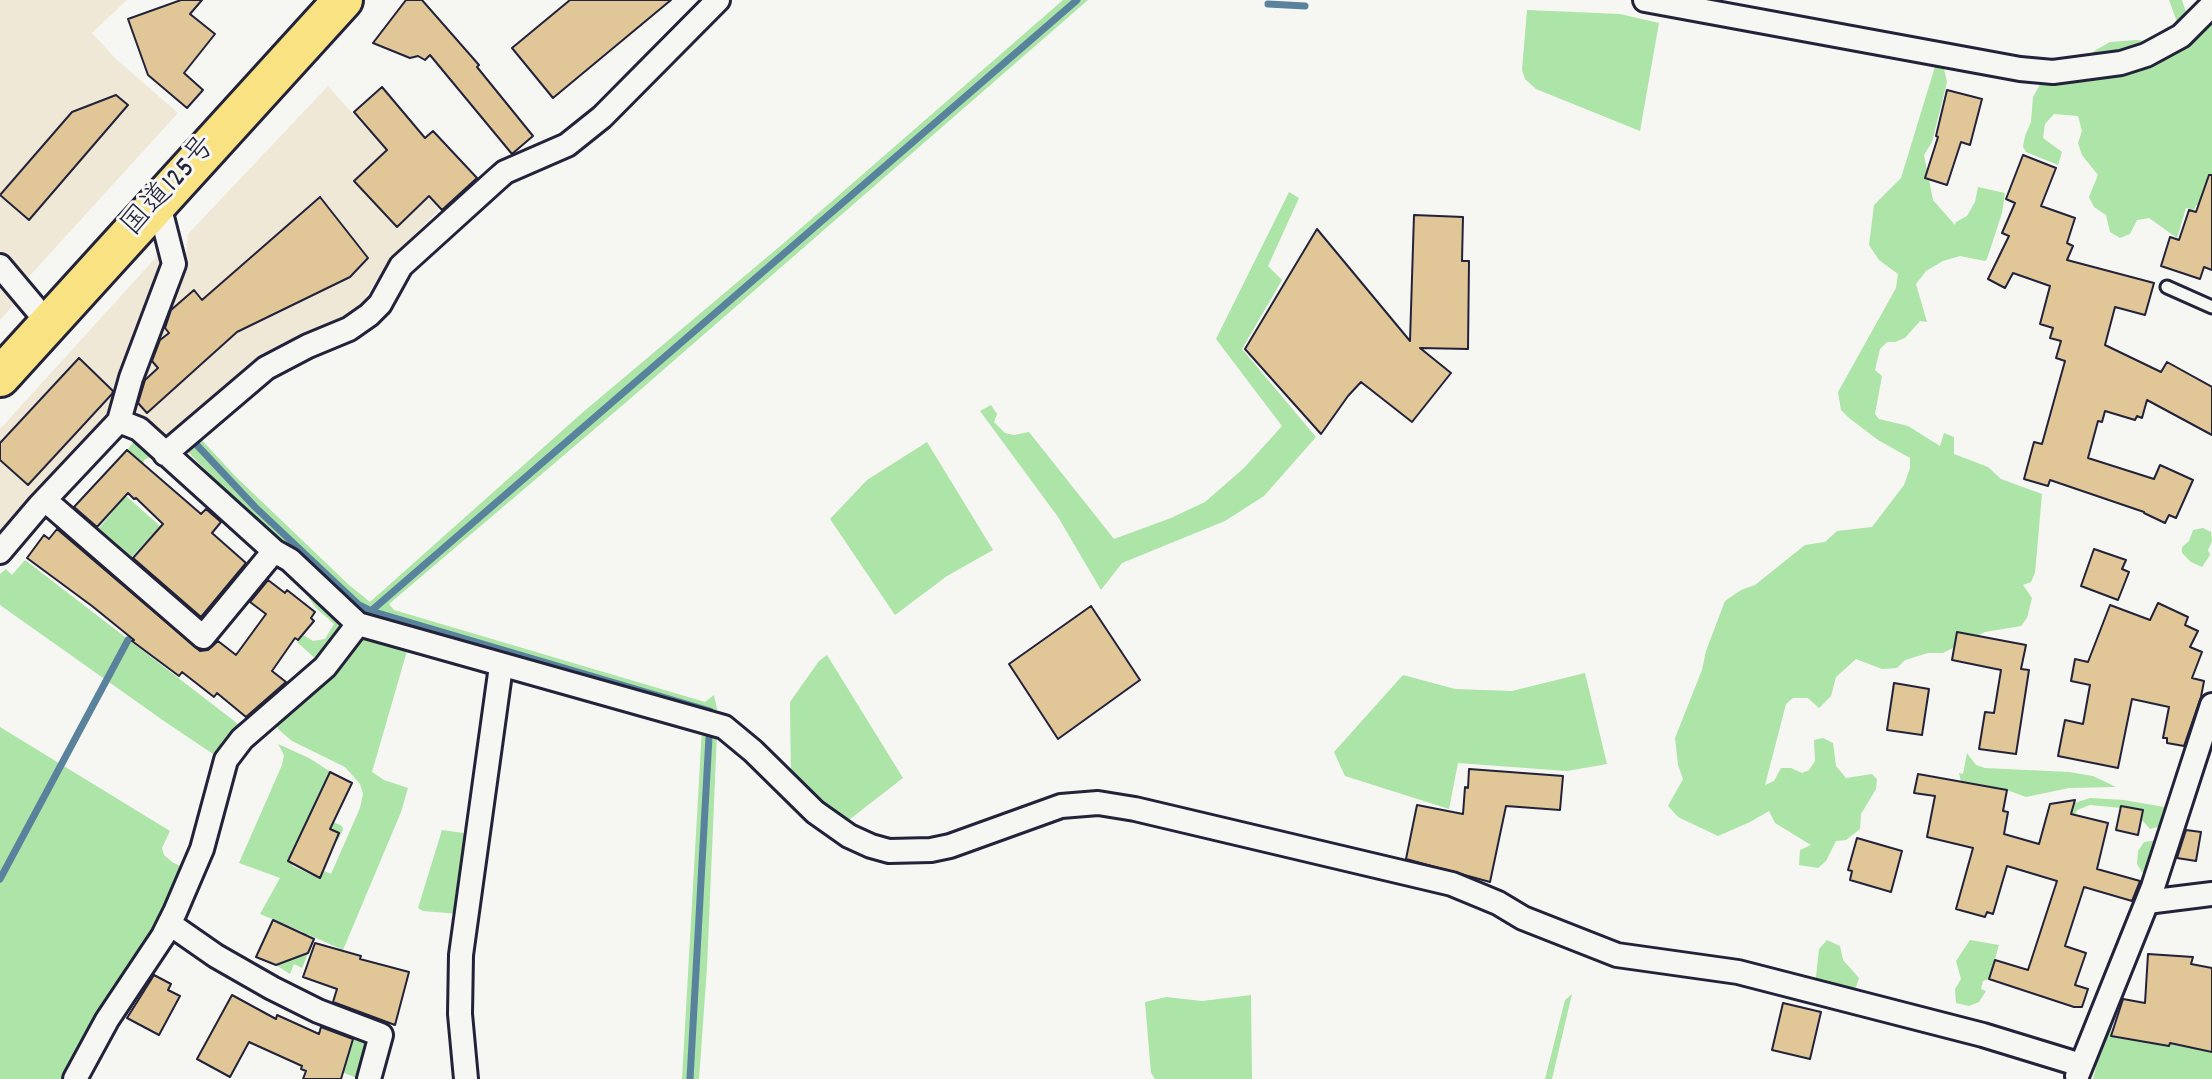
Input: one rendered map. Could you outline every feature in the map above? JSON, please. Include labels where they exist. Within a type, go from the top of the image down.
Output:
[{"type":"highway","name":"国道125号","points":[[0,377],[343,0]]},
{"type":"street","points":[[165,454],[266,368],[349,329],[369,315],[380,304],[401,266],[497,179],[505,172],[567,145],[602,117],[718,0]]},
{"type":"street","points":[[1645,0],[2004,67],[2053,72],[2121,63],[2146,55],[2181,36],[2212,5]]},
{"type":"street","points":[[0,552],[119,421],[131,378],[174,264],[158,201]]},
{"type":"street","points":[[0,266],[48,323]]},
{"type":"street","points":[[119,421],[139,429],[274,551],[290,560],[358,624],[724,727],[831,825],[871,846],[889,851],[950,846],[1061,806],[1110,805],[1452,884],[1498,903],[1523,918],[1617,955],[1738,972],[1983,1035],[2079,1072],[2147,902],[2212,705]]},
{"type":"street","points":[[45,500],[203,637],[274,551]]},
{"type":"street","points":[[75,1079],[107,1020],[170,924],[202,849],[226,760],[242,739],[325,667],[358,624]]},
{"type":"street","points":[[466,1079],[460,1014],[461,955],[501,666]]},
{"type":"street","points":[[2147,902],[2212,894]]},
{"type":"street","points":[[170,924],[216,956],[272,988],[318,1011],[381,1035],[369,1079]]},
{"type":"lane","points":[[2167,287],[2212,307]]},
{"type":"shaded area","points":[[0,0],[127,0],[92,33],[116,59],[178,113],[25,281],[0,250]]},
{"type":"shaded area","points":[[328,86],[439,210],[390,259],[358,310],[304,340],[164,444],[128,400],[152,327],[186,254],[188,234]]},
{"type":"shaded area","points":[[169,243],[119,421],[0,552],[0,429]]},
{"type":"shaded area","points":[[0,266],[23,294],[0,320]]},
{"type":"green space","points":[[1063,0],[1088,0],[389,604],[394,610],[705,702],[714,695],[715,716],[372,621],[343,602],[272,537],[186,450],[201,439],[235,476],[370,602],[582,413],[785,242]]},
{"type":"green space","points":[[2169,0],[2182,0],[2187,15],[2212,0],[2212,208],[2196,205],[2194,210],[2186,208],[2177,238],[2149,218],[2137,220],[2130,234],[2120,238],[2110,232],[2106,215],[2094,207],[2089,197],[2098,175],[2082,155],[2078,143],[2082,131],[2078,116],[2054,114],[2045,124],[2043,138],[2062,152],[2058,165],[2026,152],[2023,147],[2031,122],[2033,97],[2042,81],[2110,42],[2159,42],[2164,29],[2177,22]]},
{"type":"green space","points":[[1527,10],[1620,14],[1659,23],[1640,131],[1536,89],[1525,79],[1522,70]]},
{"type":"green space","points":[[1937,60],[1943,64],[1947,82],[1932,142],[1924,155],[1933,200],[1955,225],[1967,216],[1975,202],[1978,187],[2005,193],[2002,213],[1985,261],[1960,256],[1943,261],[1926,271],[1916,284],[1927,322],[1920,321],[1905,338],[1887,342],[1880,349],[1875,370],[1882,376],[1875,414],[1879,419],[1908,426],[1940,446],[1944,433],[1954,437],[1954,454],[1988,467],[2001,479],[2042,494],[2035,573],[2031,582],[2023,585],[2032,598],[2027,618],[2021,626],[1985,632],[1943,653],[1928,653],[1905,660],[1897,668],[1882,669],[1856,659],[1836,677],[1831,696],[1819,708],[1808,698],[1793,698],[1786,704],[1765,785],[1774,781],[1781,768],[1802,773],[1809,770],[1815,761],[1814,740],[1823,738],[1833,743],[1836,766],[1846,778],[1872,774],[1877,779],[1876,789],[1861,814],[1860,829],[1846,840],[1836,841],[1826,861],[1818,868],[1799,865],[1800,850],[1811,845],[1775,823],[1769,811],[1718,836],[1678,817],[1668,806],[1683,779],[1675,738],[1725,601],[1755,585],[1805,545],[1825,542],[1837,531],[1872,527],[1904,485],[1910,458],[1878,440],[1849,418],[1841,410],[1838,392],[1896,288],[1898,274],[1879,260],[1869,245],[1874,205],[1901,178]]},
{"type":"green space","points":[[1289,192],[1299,198],[1268,266],[1282,280],[1242,349],[1316,437],[1264,496],[1225,521],[1122,563],[1101,590],[1058,517],[980,411],[991,405],[997,414],[994,422],[1005,433],[1029,432],[1114,539],[1205,502],[1244,468],[1282,426],[1216,339]]},
{"type":"green space","points":[[138,437],[154,455],[144,460],[143,465],[127,450]]},
{"type":"green space","points":[[927,442],[993,550],[947,576],[895,615],[830,519],[867,480]]},
{"type":"green space","points":[[126,496],[160,526],[126,563],[94,534]]},
{"type":"green space","points":[[2203,528],[2211,532],[2212,541],[2208,550],[2210,555],[2202,567],[2182,553],[2182,547],[2189,541],[2193,530]]},
{"type":"green space","points":[[25,560],[242,727],[219,758],[0,605],[0,574],[6,569],[12,575]]},
{"type":"green space","points":[[309,593],[346,621],[319,662],[297,642],[303,635],[313,641],[325,639],[334,624],[316,608]]},
{"type":"green space","points":[[359,635],[409,644],[372,772],[384,780],[408,788],[401,812],[343,950],[307,934],[304,941],[312,944],[302,968],[294,964],[290,974],[276,965],[283,962],[296,947],[303,932],[260,914],[280,878],[239,863],[282,765],[284,755],[278,744],[309,758],[337,776],[329,773],[316,799],[331,807],[329,820],[342,826],[337,842],[338,832],[308,819],[292,866],[319,878],[324,871],[331,874],[360,808],[363,794],[360,784],[345,767],[292,741],[278,729],[277,724]]},
{"type":"green space","points":[[827,655],[903,778],[841,826],[791,782],[790,702],[819,661]]},
{"type":"green space","points":[[1585,673],[1607,764],[1567,771],[1458,763],[1449,809],[1345,776],[1334,752],[1403,675],[1455,689],[1512,691]]},
{"type":"green space","points":[[0,727],[170,831],[162,848],[164,855],[188,870],[184,882],[67,1079],[0,1079]]},
{"type":"green space","points":[[702,728],[717,733],[707,967],[699,1079],[682,1079]]},
{"type":"green space","points":[[1967,753],[1976,765],[1985,768],[2069,772],[2093,776],[2116,787],[2069,788],[2026,797],[2007,790],[1961,782],[1959,773],[1963,774]]},
{"type":"green space","points":[[2090,798],[2164,807],[2165,825],[2150,829],[2141,819],[2143,810],[2090,805],[2077,810],[2071,826],[2068,826],[2075,803]]},
{"type":"green space","points":[[442,830],[470,834],[459,914],[418,908]]},
{"type":"green space","points":[[2159,840],[2149,876],[2137,864],[2138,851],[2144,842]]},
{"type":"green space","points":[[1827,940],[1840,946],[1843,960],[1859,978],[1851,992],[1815,986],[1819,949]]},
{"type":"green space","points":[[1970,940],[1999,945],[1989,979],[1983,981],[1981,989],[1986,991],[1979,1002],[1969,1006],[1956,1003],[1955,989],[1961,979],[1956,961]]},
{"type":"green space","points":[[1572,994],[1552,1079],[1545,1079],[1565,1000]]},
{"type":"green space","points":[[1251,995],[1252,1079],[1155,1079],[1151,1073],[1145,1002],[1166,997],[1202,1001]]},
{"type":"green space","points":[[2175,1007],[2180,1045],[2212,1052],[2212,1079],[2093,1079],[2105,1030],[2110,1025],[2111,1036],[2169,1046]]},
{"type":"green space","points":[[350,1033],[364,1034],[370,1048],[359,1079],[342,1072],[351,1048],[346,1046]]},
{"type":"building","points":[[181,0],[202,0],[190,14],[215,34],[184,73],[203,90],[187,108],[148,75],[128,19]]},
{"type":"building","points":[[406,0],[422,0],[479,65],[477,67],[533,136],[512,154],[430,55],[425,60],[418,56],[410,58],[373,43]]},
{"type":"building","points":[[570,0],[671,0],[553,98],[512,48]]},
{"type":"building","points":[[382,87],[425,138],[433,131],[477,178],[442,210],[429,196],[397,227],[354,181],[387,150],[354,112]]},
{"type":"building","points":[[1947,90],[1982,99],[1970,145],[1961,142],[1947,185],[1925,178],[1938,137]]},
{"type":"building","points":[[116,95],[128,105],[29,220],[0,195],[72,112]]},
{"type":"building","points":[[2023,155],[2056,168],[2041,206],[2075,218],[2067,243],[2073,246],[2067,260],[2154,283],[2145,315],[2115,307],[2105,345],[2161,372],[2167,362],[2212,387],[2212,435],[2147,400],[2142,418],[2137,416],[2135,420],[2105,411],[2102,422],[2098,421],[2088,458],[2154,479],[2160,465],[2193,480],[2176,518],[2169,515],[2165,523],[2144,512],[2050,480],[2048,486],[2024,479],[2034,442],[2042,444],[2065,361],[2056,358],[2061,341],[2050,338],[2053,328],[2040,324],[2050,286],[2013,273],[2005,288],[1988,279],[2009,236],[2002,233],[2015,203],[2006,199]]},
{"type":"building","points":[[2209,175],[2212,175],[2212,270],[2204,267],[2200,279],[2161,266],[2170,237],[2179,240],[2189,210],[2196,212]]},
{"type":"building","points":[[320,197],[368,258],[350,277],[237,332],[147,413],[138,403],[145,380],[158,368],[152,361],[160,340],[169,333],[165,328],[171,310],[194,290],[202,300]]},
{"type":"building","points":[[1414,215],[1463,217],[1462,261],[1469,261],[1468,349],[1420,348],[1451,373],[1412,422],[1361,382],[1321,434],[1245,349],[1317,229],[1410,341]]},
{"type":"building","points":[[79,358],[113,391],[112,394],[28,485],[0,460],[0,443]]},
{"type":"building","points":[[127,450],[201,514],[206,509],[221,522],[212,533],[246,563],[201,617],[133,558],[163,524],[136,498],[128,493],[97,527],[74,507]]},
{"type":"building","points":[[57,529],[200,651],[208,650],[218,641],[236,655],[266,614],[250,602],[268,580],[285,593],[287,590],[315,612],[311,618],[314,621],[298,640],[295,638],[272,671],[286,682],[246,717],[217,693],[214,697],[182,672],[179,676],[27,558],[44,535],[49,539]]},
{"type":"building","points":[[2094,549],[2126,560],[2122,569],[2129,572],[2118,600],[2081,586]]},
{"type":"building","points":[[2158,603],[2188,617],[2185,625],[2198,631],[2190,647],[2202,652],[2192,678],[2204,681],[2201,697],[2184,746],[2167,743],[2167,738],[2163,738],[2169,707],[2132,699],[2118,768],[2058,756],[2065,720],[2083,724],[2090,685],[2071,681],[2075,659],[2088,662],[2110,605],[2150,620]]},
{"type":"building","points":[[1091,606],[1140,680],[1058,739],[1009,664]]},
{"type":"building","points":[[1957,632],[2026,645],[2021,669],[2029,670],[2016,754],[1979,749],[1985,712],[1994,713],[2001,670],[1952,660]]},
{"type":"building","points":[[1894,683],[1929,689],[1922,735],[1887,730]]},
{"type":"building","points":[[1469,769],[1563,776],[1560,810],[1506,806],[1490,882],[1406,859],[1417,805],[1463,814]]},
{"type":"building","points":[[330,772],[352,783],[330,829],[339,833],[320,878],[288,861]]},
{"type":"building","points":[[1918,774],[2007,790],[2003,811],[2008,812],[2004,834],[2039,844],[2050,804],[2075,800],[2071,814],[2108,823],[2097,869],[2140,881],[2132,901],[2084,887],[2065,946],[2086,953],[2075,985],[2088,989],[2082,1007],[1989,979],[1995,960],[2028,970],[2057,881],[2007,866],[1993,914],[1987,912],[1985,917],[1956,909],[1973,848],[1927,837],[1935,796],[1914,793]]},
{"type":"building","points":[[2121,806],[2143,810],[2138,835],[2116,830]]},
{"type":"building","points":[[2186,830],[2201,832],[2196,861],[2177,858]]},
{"type":"building","points":[[1857,838],[1902,851],[1891,892],[1850,880],[1852,871],[1848,870]]},
{"type":"building","points":[[273,920],[314,939],[308,953],[276,965],[256,957]]},
{"type":"building","points":[[315,943],[409,972],[395,1025],[333,1002],[337,989],[303,977]]},
{"type":"building","points":[[2148,954],[2193,957],[2191,964],[2212,968],[2212,1052],[2111,1036],[2123,999],[2145,1003]]},
{"type":"building","points":[[154,975],[171,984],[168,990],[180,996],[159,1035],[127,1018]]},
{"type":"building","points":[[232,995],[276,1019],[277,1015],[319,1034],[321,1027],[353,1039],[341,1079],[303,1079],[306,1071],[301,1069],[302,1066],[249,1042],[230,1077],[197,1059]]},
{"type":"building","points":[[1783,1003],[1821,1012],[1810,1059],[1772,1050]]},
{"type":"waterway","points":[[710,711],[371,611],[1077,0]]},
{"type":"waterway","points":[[1268,4],[1305,6]]},
{"type":"waterway","points":[[195,443],[255,507],[359,605],[371,611]]},
{"type":"waterway","points":[[0,879],[128,640]]},
{"type":"waterway","points":[[690,1079],[709,737]]}]
